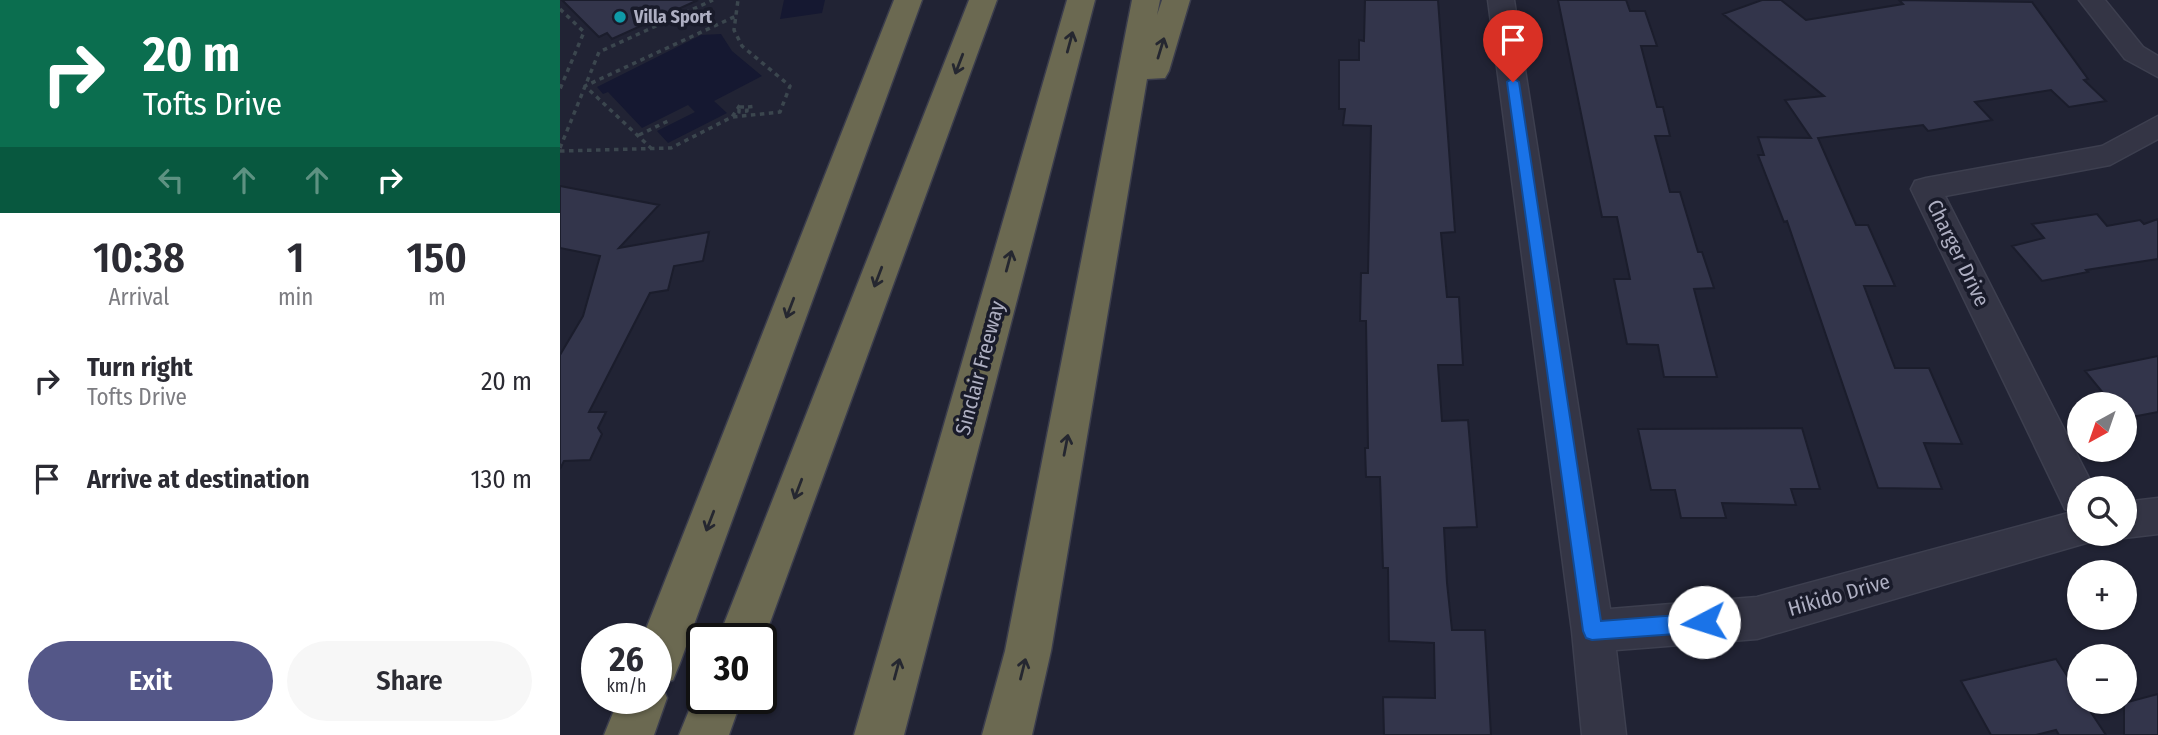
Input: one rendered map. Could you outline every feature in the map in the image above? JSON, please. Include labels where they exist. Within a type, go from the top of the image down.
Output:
[{"type":"highway","points":[[671,623],[908,0]]},
{"type":"highway","points":[[814,244],[928,0]]},
{"type":"highway","points":[[747,623],[983,0]]},
{"type":"highway","name":"Sinclair Freeway","points":[[879,735],[1081,0]]},
{"type":"highway","points":[[1007,735],[1028,651],[1146,0]]},
{"type":"highway","points":[[1093,303],[1124,177],[1176,0]]},
{"type":"highway","points":[[629,735],[637,714]]},
{"type":"highway","points":[[704,735],[712,714]]},
{"type":"street","points":[[1501,0],[1592,631],[1604,735]]},
{"type":"street","points":[[2092,0],[2134,53],[2158,68]]},
{"type":"street","name":"Charger Drive","points":[[2069,476],[1926,189],[2110,155],[2158,126]]},
{"type":"street","points":[[2137,518],[2158,516]]},
{"type":"street","name":"Hikido Drive","points":[[1592,631],[1757,618],[2067,531]]},
{"type":"path","points":[[713,0],[599,52],[560,150],[671,148],[732,117],[780,112],[790,86],[742,46],[734,30],[738,0]]},
{"type":"path","points":[[560,9],[584,32],[560,89]]},
{"type":"path","points":[[585,86],[736,16]]},
{"type":"path","points":[[585,86],[652,149]]},
{"type":"path","points":[[732,117],[740,105],[739,112],[747,110],[745,107],[738,112],[743,113],[756,106]]},
{"type":"path","points":[[639,135],[668,121]]},
{"type":"water","points":[[784,0],[825,0],[822,13],[780,19]]},
{"type":"water","points":[[721,34],[732,51],[762,76],[714,101],[727,113],[668,143],[657,131],[695,112],[688,105],[642,128],[608,92],[603,94],[597,87],[701,35]]},
{"type":"building","name":"Villa Sport","points":[[562,0],[698,0],[612,39],[607,33],[599,37]]},
{"type":"building","points":[[1365,0],[1438,0],[1455,232],[1441,233],[1447,297],[1459,297],[1463,365],[1438,365],[1442,421],[1468,420],[1477,527],[1444,528],[1447,583],[1452,630],[1485,630],[1491,735],[1384,735],[1383,697],[1435,698],[1434,643],[1389,641],[1388,568],[1383,568],[1380,477],[1366,477],[1366,321],[1360,321],[1361,273],[1368,273],[1371,126],[1343,125],[1345,109],[1339,109],[1339,60],[1359,60],[1359,40],[1364,41]]},
{"type":"building","points":[[1558,0],[1626,0],[1630,11],[1645,11],[1657,46],[1641,46],[1657,107],[1663,107],[1670,136],[1655,136],[1670,192],[1680,192],[1698,252],[1702,252],[1714,288],[1694,289],[1717,377],[1664,377],[1658,345],[1627,344],[1614,279],[1630,279],[1617,217],[1602,217]]},
{"type":"building","points":[[1762,0],[1781,0],[1806,20],[1903,4],[1899,0],[2032,2],[2088,79],[2084,80],[2106,101],[2069,107],[2051,90],[1975,102],[1992,120],[1928,131],[1923,125],[1818,138],[1856,225],[1868,225],[1895,286],[1864,286],[1895,368],[1929,368],[1962,444],[1924,443],[1942,489],[1878,488],[1787,221],[1784,222],[1758,155],[1764,155],[1758,137],[1811,138],[1785,100],[1824,96],[1723,14]]},
{"type":"building","points":[[560,186],[659,205],[619,248],[709,232],[703,261],[674,266],[668,290],[650,293],[589,412],[606,412],[598,428],[602,434],[590,460],[564,461],[560,469],[560,355],[583,316],[600,256],[560,248]]},
{"type":"building","points":[[2097,214],[2107,226],[2140,220],[2144,224],[2158,219],[2158,259],[2086,270],[2088,272],[2042,281],[2012,246],[2044,238],[2032,224]]},
{"type":"building","points":[[2158,356],[2158,412],[2137,416],[2137,392],[2102,392],[2085,371]]},
{"type":"building","points":[[1802,428],[1820,489],[1791,489],[1796,505],[1722,503],[1726,518],[1681,518],[1675,490],[1651,490],[1638,429]]},
{"type":"building","points":[[2056,659],[2067,676],[2067,714],[2092,714],[2106,735],[2059,735],[2056,730],[2036,735],[1991,735],[1961,681]]},
{"type":"building","points":[[2158,694],[2158,735],[2124,735],[2124,714],[2137,714],[2137,700]]},
{"type":"place","name":"Villa Sport","points":[[620,17]]},
{"type":"route","points":[[1513,82],[1592,631],[1704,622]]}]
